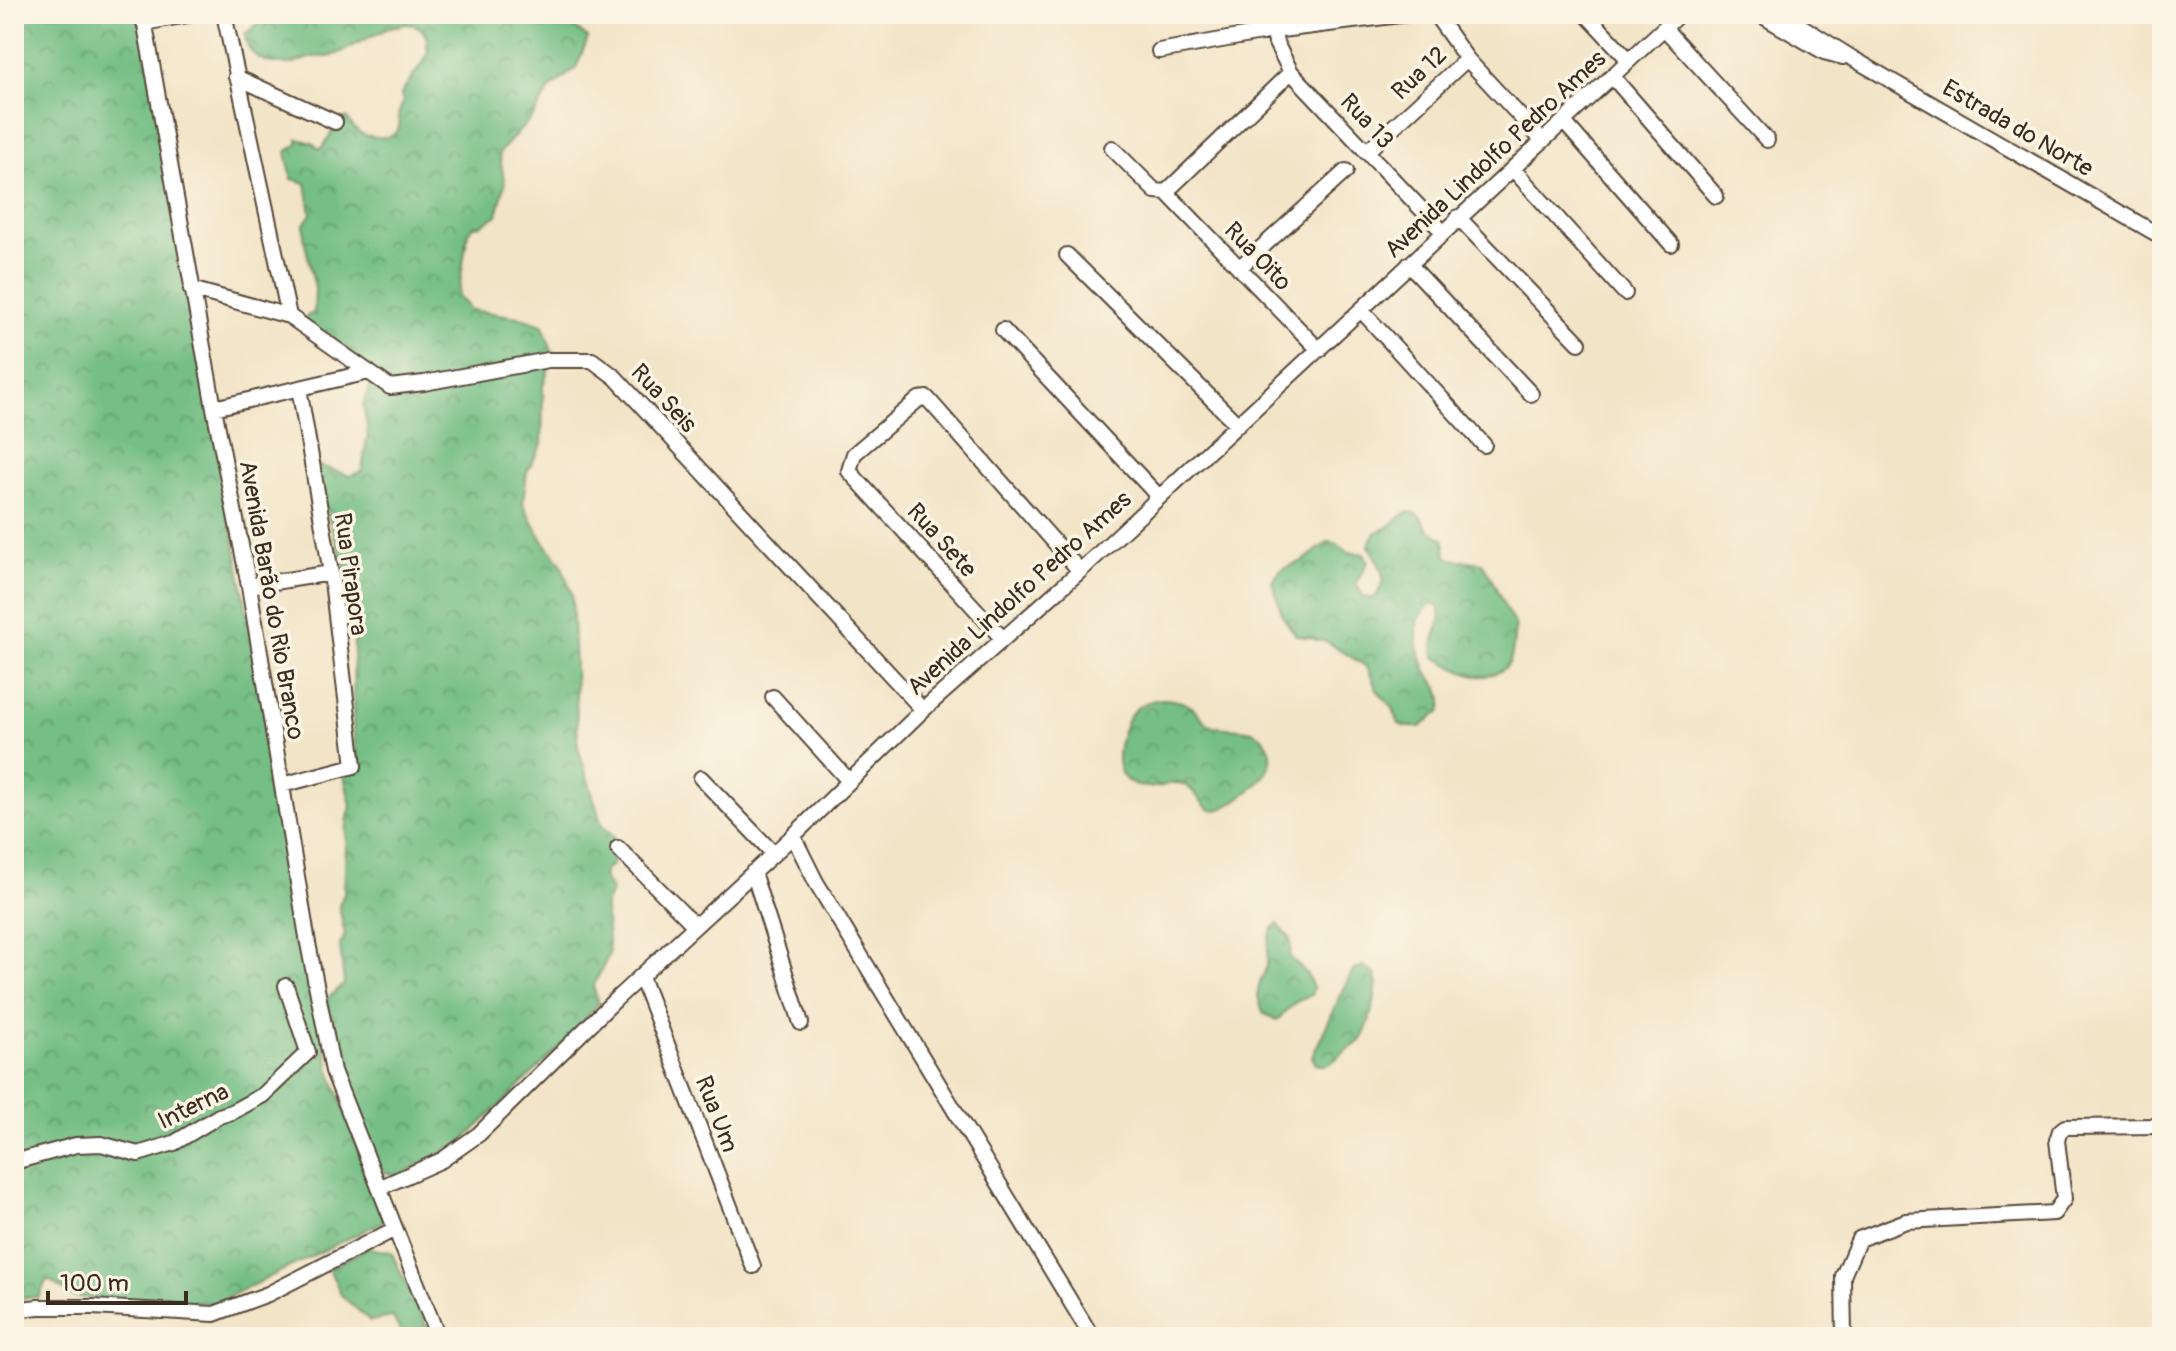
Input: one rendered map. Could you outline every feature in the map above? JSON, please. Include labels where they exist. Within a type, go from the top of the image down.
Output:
[{"type":"street","points":[[143,18],[193,14]]},
{"type":"street","points":[[224,14],[289,316]]},
{"type":"street","name":"Rua 13","points":[[1270,14],[1273,31],[1291,72],[1442,231]]},
{"type":"street","points":[[1159,51],[1273,31],[1408,14]]},
{"type":"street","points":[[1435,14],[1467,59],[1543,141]]},
{"type":"street","points":[[1586,14],[1629,60]]},
{"type":"street","name":"Avenida Lindolfo Pedro Ames","points":[[379,1188],[442,1160],[479,1134],[923,710],[1080,571],[1319,350],[1442,231],[1679,14]]},
{"type":"street","name":"Estrada do Norte","points":[[1759,14],[1834,57],[1852,58]]},
{"type":"street","name":"Estrada do Norte","points":[[1782,14],[1852,58],[2162,237]]},
{"type":"street","name":"Avenida Barão do Rio Branco","points":[[143,18],[191,289],[249,586],[333,1071],[438,1337]]},
{"type":"street","points":[[1664,28],[1767,140]]},
{"type":"street","name":"Rua 12","points":[[1366,152],[1467,59]]},
{"type":"street","points":[[1166,192],[1291,72]]},
{"type":"street","points":[[1612,76],[1716,196]]},
{"type":"street","points":[[236,77],[335,122]]},
{"type":"street","points":[[1564,122],[1671,244]]},
{"type":"street","name":"Rua Oito","points":[[1112,148],[1155,191],[1166,192],[1319,350]]},
{"type":"street","points":[[1513,169],[1625,293]]},
{"type":"street","points":[[1239,268],[1346,171]]},
{"type":"street","points":[[1458,217],[1579,343]]},
{"type":"street","points":[[1067,255],[1238,425]]},
{"type":"street","points":[[1409,264],[1531,394]]},
{"type":"street","name":"Rua Seis","points":[[191,289],[289,316],[390,387],[548,360],[592,360],[615,377],[923,710]]},
{"type":"street","points":[[1361,310],[1484,445]]},
{"type":"street","points":[[1003,330],[1159,497]]},
{"type":"street","points":[[214,408],[369,372]]},
{"type":"street","name":"Rua Pirapora","points":[[282,785],[354,766],[331,573],[299,388]]},
{"type":"street","name":"Rua Sete","points":[[1002,638],[849,471],[854,454],[919,399],[927,398],[1080,571]]},
{"type":"street","points":[[249,586],[331,573]]},
{"type":"street","points":[[773,697],[849,781]]},
{"type":"street","points":[[701,778],[773,853]]},
{"type":"street","points":[[793,836],[816,882],[1092,1337]]},
{"type":"street","points":[[618,848],[695,926]]},
{"type":"street","points":[[753,872],[801,1023]]},
{"type":"street","name":"Rua Um","points":[[641,977],[753,1266]]},
{"type":"street","name":"Interna","points":[[14,1162],[76,1145],[101,1144],[138,1154],[174,1143],[219,1116],[263,1095],[308,1052],[286,986]]},
{"type":"street","points":[[1844,1337],[1843,1276],[1859,1239],[1906,1221],[2054,1213],[2064,1199],[2057,1140],[2060,1131],[2065,1127],[2162,1126]]},
{"type":"street","points":[[14,1310],[93,1307],[214,1314],[268,1294],[395,1229]]},
{"type":"green space","points":[[14,14],[139,14],[330,1070],[384,1221],[216,1303],[74,1297],[47,1279],[39,1297],[14,1298]]},
{"type":"green space","points":[[258,14],[563,14],[562,18],[588,38],[576,68],[551,88],[534,115],[499,153],[505,184],[497,215],[481,225],[473,226],[468,232],[458,296],[471,310],[518,317],[543,325],[553,355],[543,386],[542,444],[527,472],[523,504],[542,539],[561,564],[572,594],[578,747],[602,826],[614,836],[612,865],[605,870],[603,877],[612,891],[605,905],[609,954],[593,987],[599,1003],[568,1039],[462,1142],[399,1176],[383,1172],[354,1109],[339,1066],[327,999],[344,984],[340,945],[345,935],[339,905],[344,894],[347,822],[351,806],[343,772],[358,768],[353,730],[354,637],[346,574],[313,464],[350,476],[362,471],[368,431],[363,405],[375,373],[302,323],[306,316],[314,313],[315,289],[304,238],[304,224],[311,214],[306,183],[292,179],[286,152],[298,144],[298,139],[313,143],[319,149],[323,147],[338,121],[346,118],[357,131],[366,135],[388,137],[394,134],[400,124],[401,94],[428,54],[427,40],[418,27],[408,24],[381,31],[332,56],[290,64],[274,63],[254,54],[247,42],[245,34],[258,24]]},
{"type":"green space","points":[[1407,512],[1418,514],[1430,531],[1444,539],[1446,555],[1452,559],[1482,563],[1516,626],[1509,663],[1495,674],[1477,676],[1436,658],[1433,645],[1440,620],[1439,607],[1432,604],[1424,611],[1419,620],[1417,640],[1426,669],[1440,690],[1442,702],[1440,713],[1421,727],[1399,724],[1393,708],[1377,690],[1367,667],[1327,642],[1296,635],[1283,617],[1272,581],[1282,569],[1303,561],[1328,542],[1336,543],[1348,552],[1364,554],[1368,562],[1356,583],[1363,596],[1371,599],[1377,595],[1384,581],[1369,546],[1372,538]]},
{"type":"green space","points":[[1164,699],[1190,706],[1210,725],[1252,731],[1260,736],[1268,744],[1271,757],[1270,766],[1259,782],[1227,806],[1213,810],[1185,785],[1140,786],[1123,776],[1118,757],[1126,723],[1132,712],[1141,705]]},
{"type":"green space","points":[[1278,924],[1289,937],[1290,957],[1307,974],[1313,988],[1311,995],[1296,1002],[1277,1020],[1263,1013],[1258,993],[1266,968],[1269,938]]},
{"type":"green space","points":[[1363,966],[1376,975],[1377,981],[1363,1037],[1331,1063],[1316,1064],[1312,1057],[1349,978],[1353,971]]},
{"type":"green space","points":[[367,1248],[391,1252],[432,1337],[403,1337],[393,1317],[370,1321],[342,1296],[329,1269]]}]
